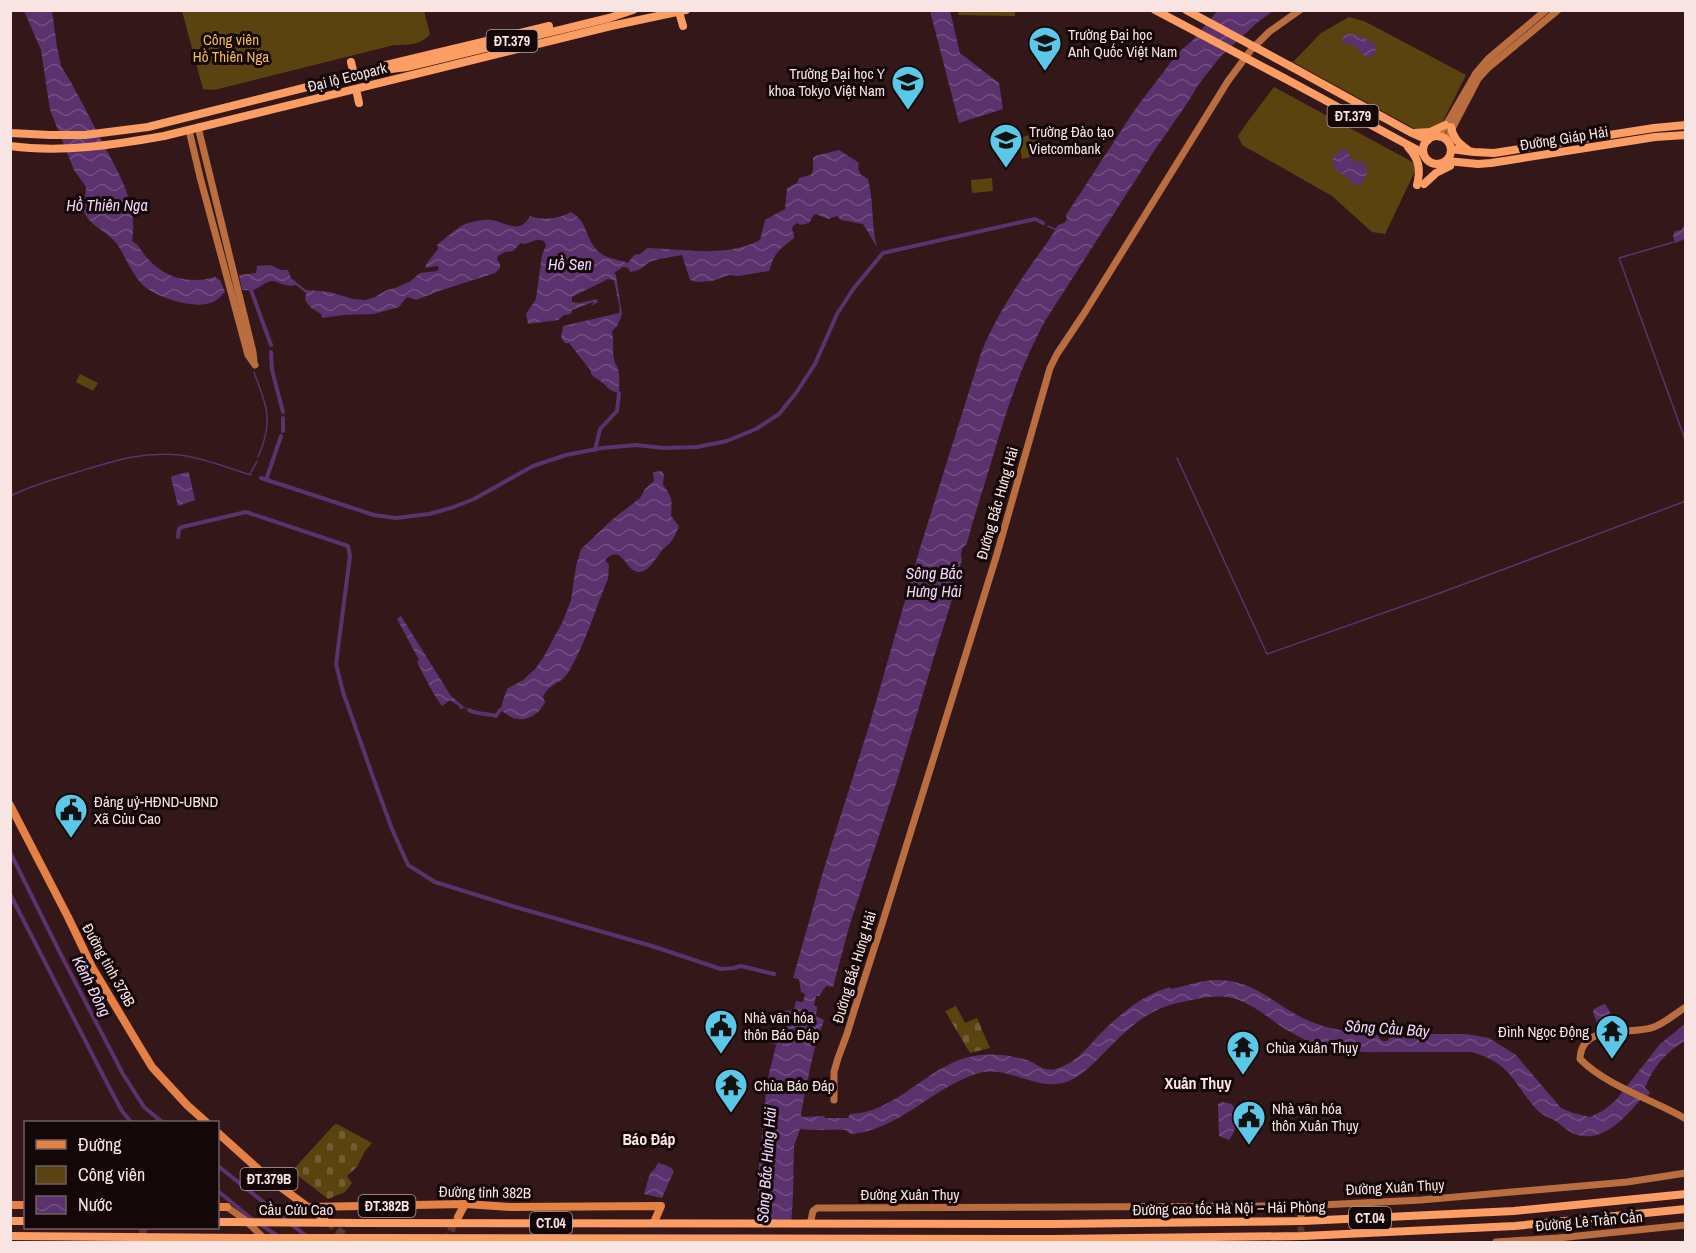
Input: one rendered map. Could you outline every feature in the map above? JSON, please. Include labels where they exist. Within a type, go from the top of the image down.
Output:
[{"type":"highway","name":"Đại lộ Ecopark","points":[[10,146],[51,149],[122,144],[372,85],[418,69],[612,18],[633,10]]},
{"type":"highway","name":"ĐT.379","points":[[1155,10],[1424,153]]},
{"type":"highway","name":"ĐT.379","points":[[1186,10],[1428,140]]},
{"type":"highway","name":"Đại lộ Ecopark","points":[[612,18],[663,16],[683,11]]},
{"type":"highway","points":[[683,11],[683,26]]},
{"type":"highway","points":[[372,85],[391,85],[652,22],[663,16]]},
{"type":"highway","points":[[367,72],[373,68],[612,18]]},
{"type":"highway","points":[[351,62],[354,75]]},
{"type":"highway","name":"Đại lộ Ecopark","points":[[10,133],[85,135],[119,131],[162,124],[367,72],[418,69]]},
{"type":"highway","points":[[356,89],[359,103]]},
{"type":"highway","name":"Đường Giáp Hải","points":[[1451,149],[1494,153],[1686,125]]},
{"type":"highway","points":[[1410,132],[1430,132],[1448,126],[1456,141],[1470,152]]},
{"type":"highway","points":[[1654,128],[1655,138]]},
{"type":"highway","name":"Đường Giáp Hải","points":[[1447,160],[1478,164],[1491,163],[1686,135]]},
{"type":"highway","points":[[1431,138],[1442,138],[1451,149],[1451,153],[1443,163],[1434,164],[1426,159],[1424,145],[1431,138]]},
{"type":"highway","points":[[1406,144],[1419,163],[1421,185],[1444,168],[1458,162]]},
{"type":"highway","points":[[1054,1224],[1303,1219],[1513,1207],[1686,1189]]},
{"type":"highway","name":"Đường cao tốc Hà Nội – Hải Phòng","points":[[809,1222],[1054,1224],[1303,1221],[1514,1210],[1686,1194]]},
{"type":"highway","name":"Đường cao tốc Hà Nội – Hải Phòng","points":[[810,1241],[1303,1236],[1564,1224],[1686,1210]]},
{"type":"highway","name":"Cầu Cửu Cao","points":[[219,1222],[809,1222]]},
{"type":"highway","name":"Cầu Cửu Cao","points":[[10,1238],[810,1241]]},
{"type":"main road","name":"Đường tỉnh 379B","points":[[10,805],[92,967],[138,1044],[153,1066],[186,1105],[205,1121]]},
{"type":"main road","name":"ĐT.379B","points":[[219,1134],[267,1177],[324,1219]]},
{"type":"main road","name":"Đường tỉnh 382B","points":[[309,1207],[465,1204],[511,1207],[661,1206],[655,1220]]},
{"type":"main road","points":[[458,1217],[465,1204]]},
{"type":"main road","points":[[219,1207],[227,1207]]},
{"type":"street","name":"Đường Bắc Hưng Hải","points":[[834,1100],[834,1072],[838,1058],[997,554],[1050,368],[1228,81],[1251,50],[1269,32],[1300,10]]},
{"type":"street","points":[[1442,138],[1472,79],[1488,59],[1546,10]]},
{"type":"street","points":[[1448,126],[1473,86],[1488,68],[1558,10]]},
{"type":"street","points":[[194,128],[255,364],[248,355],[200,177],[194,128]]},
{"type":"street","points":[[1686,1007],[1654,1027],[1590,1038],[1583,1045],[1580,1059],[1622,1089],[1666,1107],[1686,1119]]},
{"type":"street","name":"Đường Xuân Thụy","points":[[809,1222],[813,1211],[817,1208],[1301,1206],[1421,1200],[1627,1182],[1686,1173]]},
{"type":"street","points":[[1301,1206],[1301,1216]]},
{"type":"street","points":[[227,1207],[244,1219],[268,1242]]},
{"type":"street","name":"Đường Lê Trần Cẩn","points":[[1496,1242],[1686,1225]]},
{"type":"green space","name":"Công viên Hồ Thiên Nga","points":[[182,11],[424,11],[430,34],[427,38],[414,44],[394,45],[214,90],[203,89]]},
{"type":"green space","points":[[959,11],[1015,11],[1015,16],[958,15]]},
{"type":"green space","points":[[1349,17],[1364,21],[1466,75],[1441,125],[1433,129],[1417,130],[1293,62],[1321,33]]},
{"type":"green space","points":[[1274,87],[1418,165],[1385,234],[1372,232],[1332,196],[1242,145],[1238,136]]},
{"type":"green space","points":[[1038,133],[1043,154],[1022,159],[1018,138]]},
{"type":"green space","points":[[992,178],[993,191],[972,193],[971,180]]},
{"type":"green space","points":[[80,374],[98,383],[93,391],[76,382]]},
{"type":"green space","points":[[956,1006],[965,1023],[977,1018],[990,1048],[970,1053],[945,1011]]},
{"type":"green space","points":[[337,1124],[372,1143],[357,1167],[347,1176],[352,1183],[345,1192],[328,1199],[292,1171]]},
{"type":"water","name":"Hồ Thiên Nga","points":[[24,11],[52,11],[61,66],[112,161],[129,200],[132,213],[132,241],[155,266],[171,275],[188,280],[215,277],[220,280],[225,292],[217,300],[202,304],[183,303],[154,293],[141,283],[116,243],[88,219],[84,208],[86,187],[74,170],[50,110],[41,50]]},
{"type":"water","points":[[930,11],[950,11],[960,53],[999,83],[1003,109],[959,123]]},
{"type":"water","name":"Sông Bắc Hưng Hải","points":[[1217,11],[1273,11],[1221,56],[1198,85],[1045,321],[1014,391],[967,543],[962,549],[956,587],[897,781],[849,927],[833,987],[826,986],[819,996],[816,996],[814,1005],[817,1007],[816,1016],[824,1020],[805,1085],[801,1116],[848,1118],[850,1114],[867,1112],[897,1098],[953,1062],[969,1057],[1009,1056],[1045,1069],[1055,1069],[1077,1057],[1115,1020],[1150,995],[1170,987],[1171,989],[1211,980],[1244,984],[1309,1021],[1342,1031],[1377,1035],[1382,1041],[1387,1041],[1393,1034],[1466,1034],[1489,1038],[1516,1055],[1561,1108],[1590,1117],[1604,1110],[1616,1100],[1660,1044],[1685,1024],[1685,1041],[1666,1055],[1656,1067],[1645,1088],[1650,1092],[1648,1096],[1644,1095],[1623,1119],[1605,1132],[1585,1136],[1572,1133],[1541,1113],[1504,1068],[1472,1052],[1354,1052],[1341,1050],[1299,1037],[1254,1007],[1236,999],[1216,997],[1187,1001],[1157,1010],[1137,1022],[1086,1070],[1069,1081],[1046,1084],[999,1072],[976,1074],[960,1080],[884,1125],[867,1131],[850,1134],[846,1130],[800,1129],[794,1146],[790,1242],[758,1242],[758,1178],[770,1069],[785,1011],[794,1010],[796,1001],[803,1002],[805,994],[801,992],[799,979],[793,978],[920,548],[981,353],[1016,288],[1058,225],[1067,220],[1066,215],[1136,108],[1177,54],[1193,40]]},
{"type":"water","points":[[1348,34],[1357,35],[1374,43],[1376,48],[1374,55],[1367,58],[1355,46],[1343,43],[1343,37]]},
{"type":"water","points":[[1344,149],[1353,161],[1366,165],[1367,173],[1361,185],[1353,184],[1345,175],[1338,173],[1334,166],[1334,156]]},
{"type":"water","name":"Hồ Sen","points":[[839,150],[859,163],[860,174],[868,179],[877,247],[863,224],[841,220],[837,216],[828,219],[816,214],[809,223],[800,225],[797,223],[793,226],[794,238],[777,253],[769,271],[738,276],[729,275],[712,281],[697,282],[690,280],[682,255],[652,261],[635,271],[630,272],[628,268],[623,267],[614,273],[622,315],[612,331],[614,359],[619,375],[619,393],[593,376],[569,343],[565,343],[561,338],[563,326],[619,313],[614,280],[608,279],[572,297],[572,302],[580,303],[597,299],[598,302],[593,305],[591,304],[593,302],[572,310],[571,314],[564,315],[558,320],[528,324],[526,314],[536,299],[542,255],[546,245],[541,240],[521,243],[513,251],[498,256],[500,268],[495,273],[416,300],[407,297],[399,307],[373,314],[322,318],[321,314],[311,308],[305,300],[306,293],[296,285],[288,286],[271,281],[256,289],[242,290],[239,275],[256,273],[257,266],[271,265],[281,270],[288,270],[291,278],[306,290],[330,292],[365,300],[409,282],[420,273],[437,271],[439,268],[437,266],[425,268],[438,249],[437,245],[464,225],[490,220],[518,226],[526,222],[530,216],[551,218],[571,212],[581,221],[594,246],[601,254],[628,263],[634,255],[648,248],[719,251],[747,246],[760,240],[765,220],[785,209],[787,188],[797,183],[799,178],[811,175],[813,158]]},
{"type":"water","points":[[1685,224],[1685,239],[1675,243],[1673,236],[1675,231],[1681,230]]},
{"type":"water","points":[[662,471],[663,485],[671,500],[671,516],[679,526],[673,539],[643,571],[631,569],[619,555],[615,554],[605,560],[609,565],[608,579],[585,637],[566,676],[546,692],[543,697],[545,702],[543,706],[534,715],[522,719],[506,714],[500,710],[507,689],[523,680],[535,669],[563,621],[571,600],[581,549],[640,498],[645,489],[654,481],[653,472]]},
{"type":"water","points":[[188,472],[195,500],[178,506],[171,478]]},
{"type":"water","points":[[401,616],[451,696],[469,711],[464,708],[460,709],[450,700],[442,706],[438,701],[397,619]]},
{"type":"water","points":[[1604,1004],[1615,1021],[1613,1025],[1601,1029],[1593,1012],[1594,1009]]},
{"type":"water","points":[[1222,1102],[1232,1104],[1236,1113],[1235,1127],[1229,1140],[1219,1136],[1218,1104]]},
{"type":"water","points":[[658,1163],[674,1171],[662,1198],[644,1194],[650,1173]]},
{"type":"pier","points":[[755,1223],[794,1224],[793,1238],[755,1238]]},
{"type":"waterway","points":[[261,478],[374,515],[396,518],[429,514],[451,508],[474,499],[533,466],[566,455],[602,448],[636,445],[664,448],[697,447],[727,441],[756,429],[779,414],[815,364],[837,314],[854,288],[883,253],[1035,219],[1043,223]]},
{"type":"waterway","points":[[1048,226],[1057,230]]},
{"type":"waterway","points":[[1674,242],[1619,258],[1686,442]]},
{"type":"waterway","points":[[251,290],[271,345]]},
{"type":"waterway","points":[[271,352],[272,370],[283,412]]},
{"type":"waterway","points":[[254,372],[267,414],[266,433],[258,457]]},
{"type":"waterway","points":[[595,450],[600,429],[617,411],[619,393]]},
{"type":"waterway","points":[[283,418],[283,431]]},
{"type":"waterway","points":[[266,480],[281,436]]},
{"type":"waterway","points":[[10,496],[99,465],[138,456],[165,454],[189,456],[251,475]]},
{"type":"waterway","points":[[1177,458],[1267,654],[1440,593],[1686,501]]},
{"type":"waterway","points":[[250,474],[257,461]]},
{"type":"waterway","points":[[178,537],[179,529],[182,527],[246,512],[348,546],[350,556],[336,664],[343,692],[374,780],[408,865],[435,882],[652,946],[721,969],[741,966],[774,974]]},
{"type":"waterway","points":[[469,710],[496,716],[500,710]]},
{"type":"waterway","name":"Kênh Đông","points":[[10,852],[123,1074],[144,1107],[161,1121]]},
{"type":"waterway","points":[[10,894],[109,1087],[130,1121]]},
{"type":"waterway","points":[[766,1039],[781,1044]]},
{"type":"waterway","name":"Kênh Đông","points":[[219,1167],[286,1220]]},
{"type":"waterway","points":[[219,1192],[253,1220]]},
{"type":"waterway","points":[[260,1224],[286,1242]]},
{"type":"waterway","name":"Kênh Đông","points":[[291,1224],[314,1242]]},
{"type":"tunnel","points":[[1301,1216],[1301,1239]]},
{"type":"tunnel","points":[[446,1242],[456,1219]]},
{"type":"tunnel","points":[[328,1222],[349,1239]]},
{"type":"tunnel","points":[[143,1229],[143,1242]]},
{"type":"place","name":"Trường Đại học Anh Quốc Việt Nam","points":[[1045,72]]},
{"type":"place","name":"Trường Đại học Y khoa Tokyo Việt Nam","points":[[908,111]]},
{"type":"place","name":"Trường Đào tạo Vietcombank","points":[[1006,169]]},
{"type":"place","name":"Đảng uỷ-HĐND-UBND Xã Củu Cao","points":[[71,839]]},
{"type":"place","name":"Nhà văn hóa thôn Báo Đáp","points":[[721,1055]]},
{"type":"place","name":"Đình Ngọc Động","points":[[1612,1060]]},
{"type":"place","name":"Chùa Xuân Thụy","points":[[1243,1076]]},
{"type":"place","name":"Chùa Báo Đáp","points":[[731,1114]]},
{"type":"place","name":"Nhà văn hóa thôn Xuân Thụy","points":[[1249,1146]]},
{"type":"district","name":"Xuân Thụy","points":[[1198,1083]]},
{"type":"district","name":"Báo Đáp","points":[[649,1139]]},
{"type":"water label","name":"Sông Cầu Bây","points":[[1387,1028]]}]
